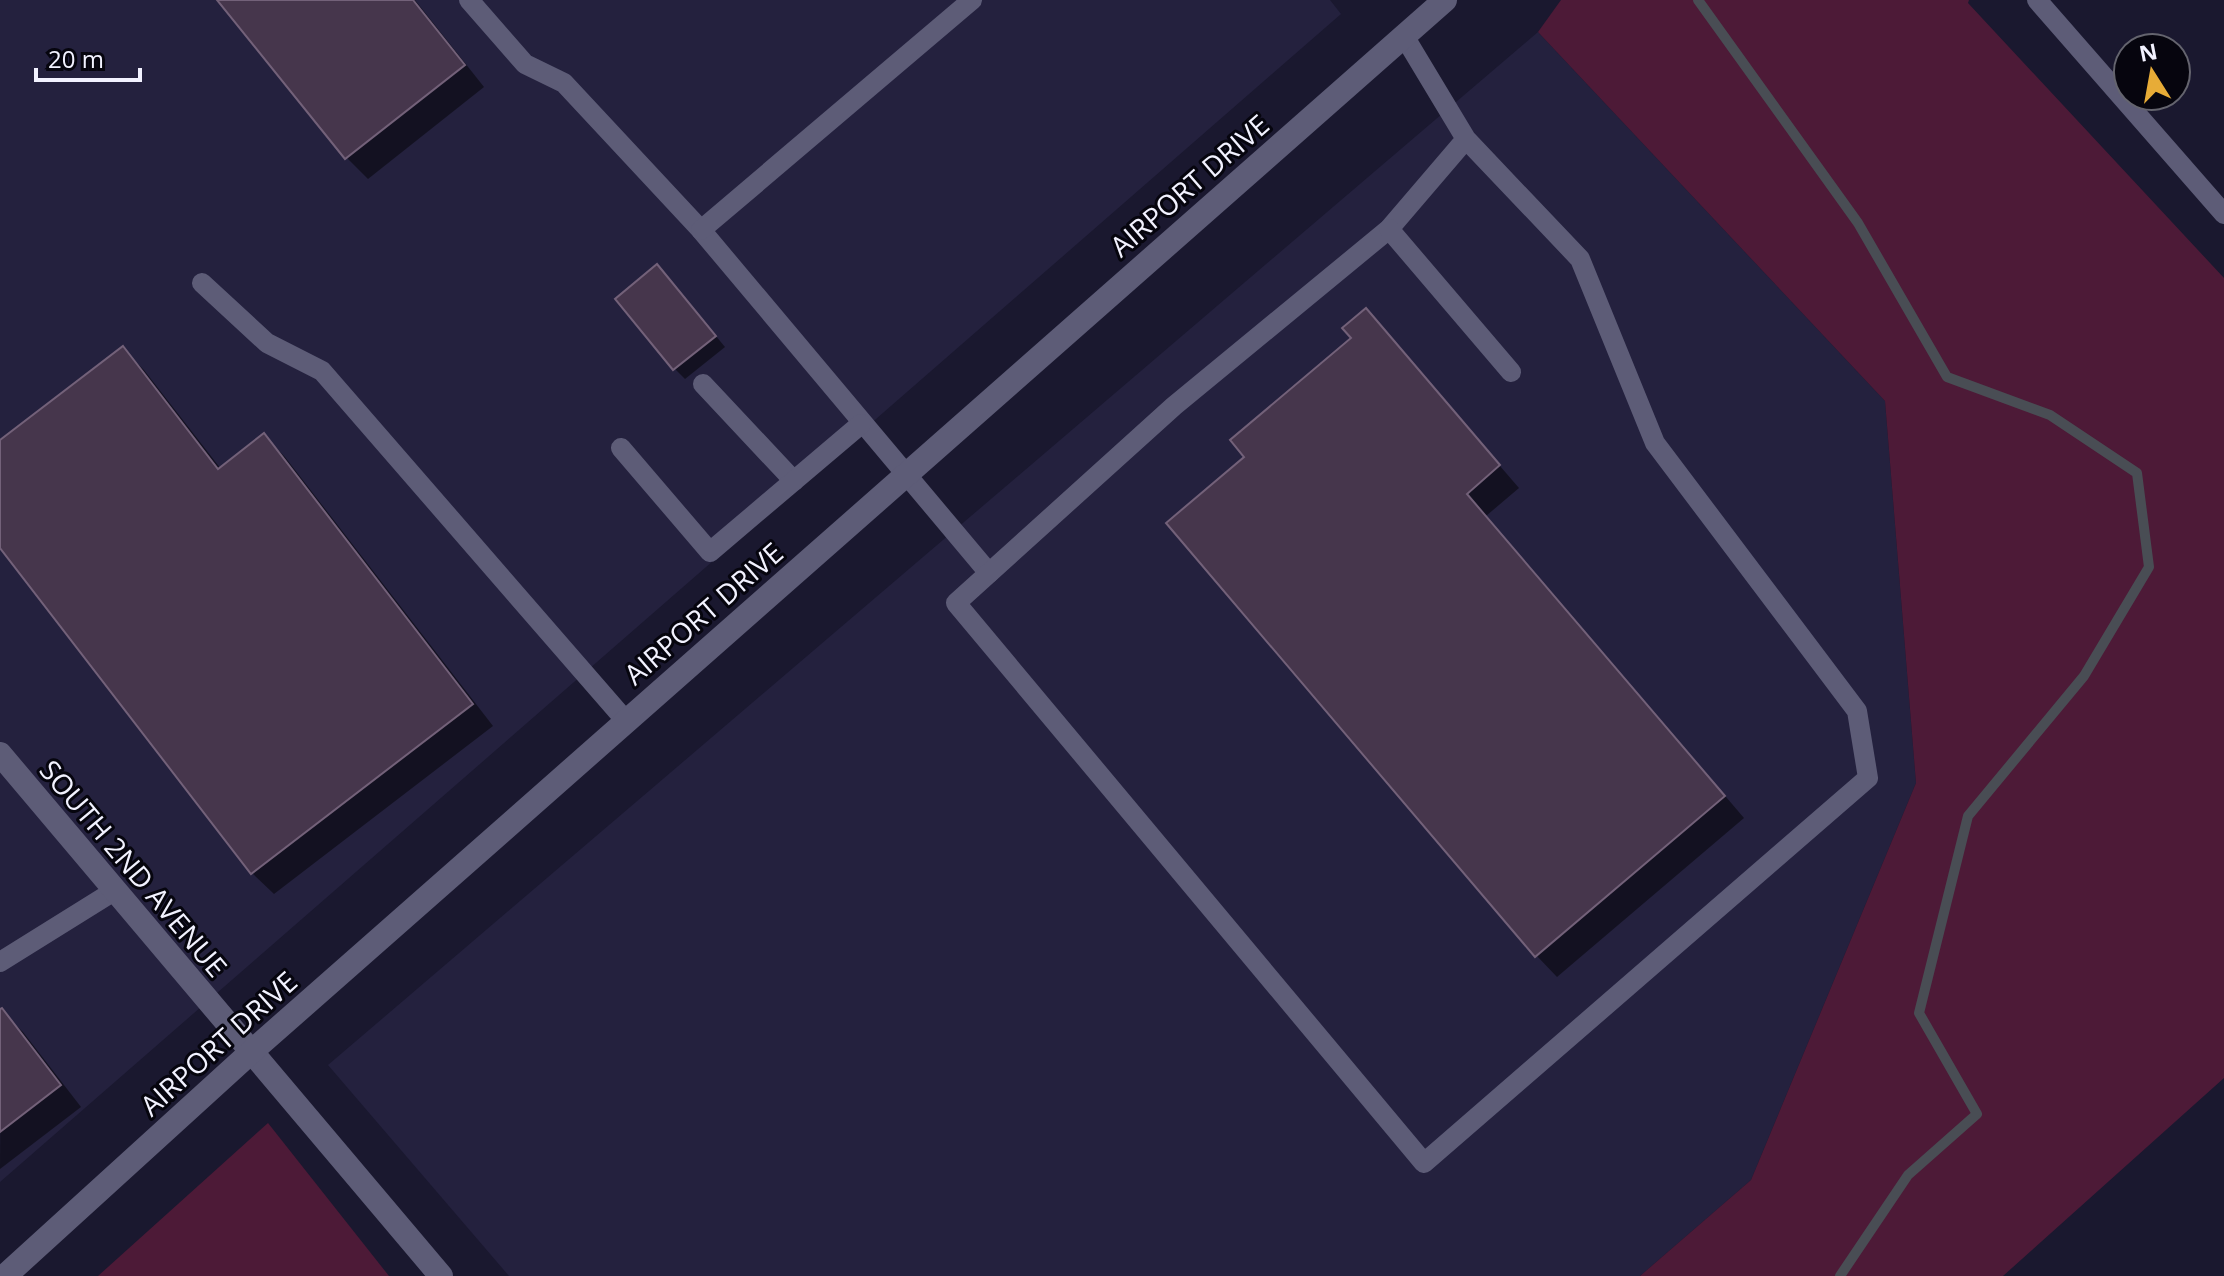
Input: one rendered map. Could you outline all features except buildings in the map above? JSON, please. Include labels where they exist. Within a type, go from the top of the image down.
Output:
[{"type":"street","name":"AIRPORT DRIVE","points":[[5,1276],[250,1053],[1445,0]]},
{"type":"street","name":"SOUTH 2ND AVENUE","points":[[0,754],[441,1276]]},
{"type":"lane","points":[[469,0],[525,64],[564,83],[701,230],[904,476],[989,573]]},
{"type":"lane","points":[[701,230],[972,0]]},
{"type":"lane","points":[[2037,0],[2224,214]]},
{"type":"lane","points":[[1404,36],[1466,139],[1580,259],[1655,443],[1857,711],[1868,778],[1424,1163],[956,603],[1174,406],[1389,229],[1466,139]]},
{"type":"lane","points":[[1389,229],[1511,372]]},
{"type":"lane","points":[[202,283],[267,343],[322,371],[626,721]]},
{"type":"lane","points":[[703,384],[794,481]]},
{"type":"lane","points":[[621,448],[710,552],[861,424]]},
{"type":"lane","points":[[0,962],[114,891]]},
{"type":"shaded area","points":[[0,0],[1330,0],[1341,14],[0,1182]]},
{"type":"shaded area","points":[[1561,0],[1969,0],[1968,3],[2224,278],[2224,1078],[2003,1276],[1640,1276],[1751,1180],[1916,783],[1885,401],[1538,32]]},
{"type":"shaded area","points":[[1538,32],[1885,401],[1916,783],[1751,1180],[1640,1276],[509,1276],[328,1065]]},
{"type":"shaded area","points":[[268,1123],[389,1276],[98,1276]]},
{"type":"waterway","points":[[1698,0],[1858,223],[1947,377],[2050,415],[2137,473],[2149,567],[2084,676],[1968,816],[1919,1013],[1977,1114],[1908,1175],[1840,1276]]}]
